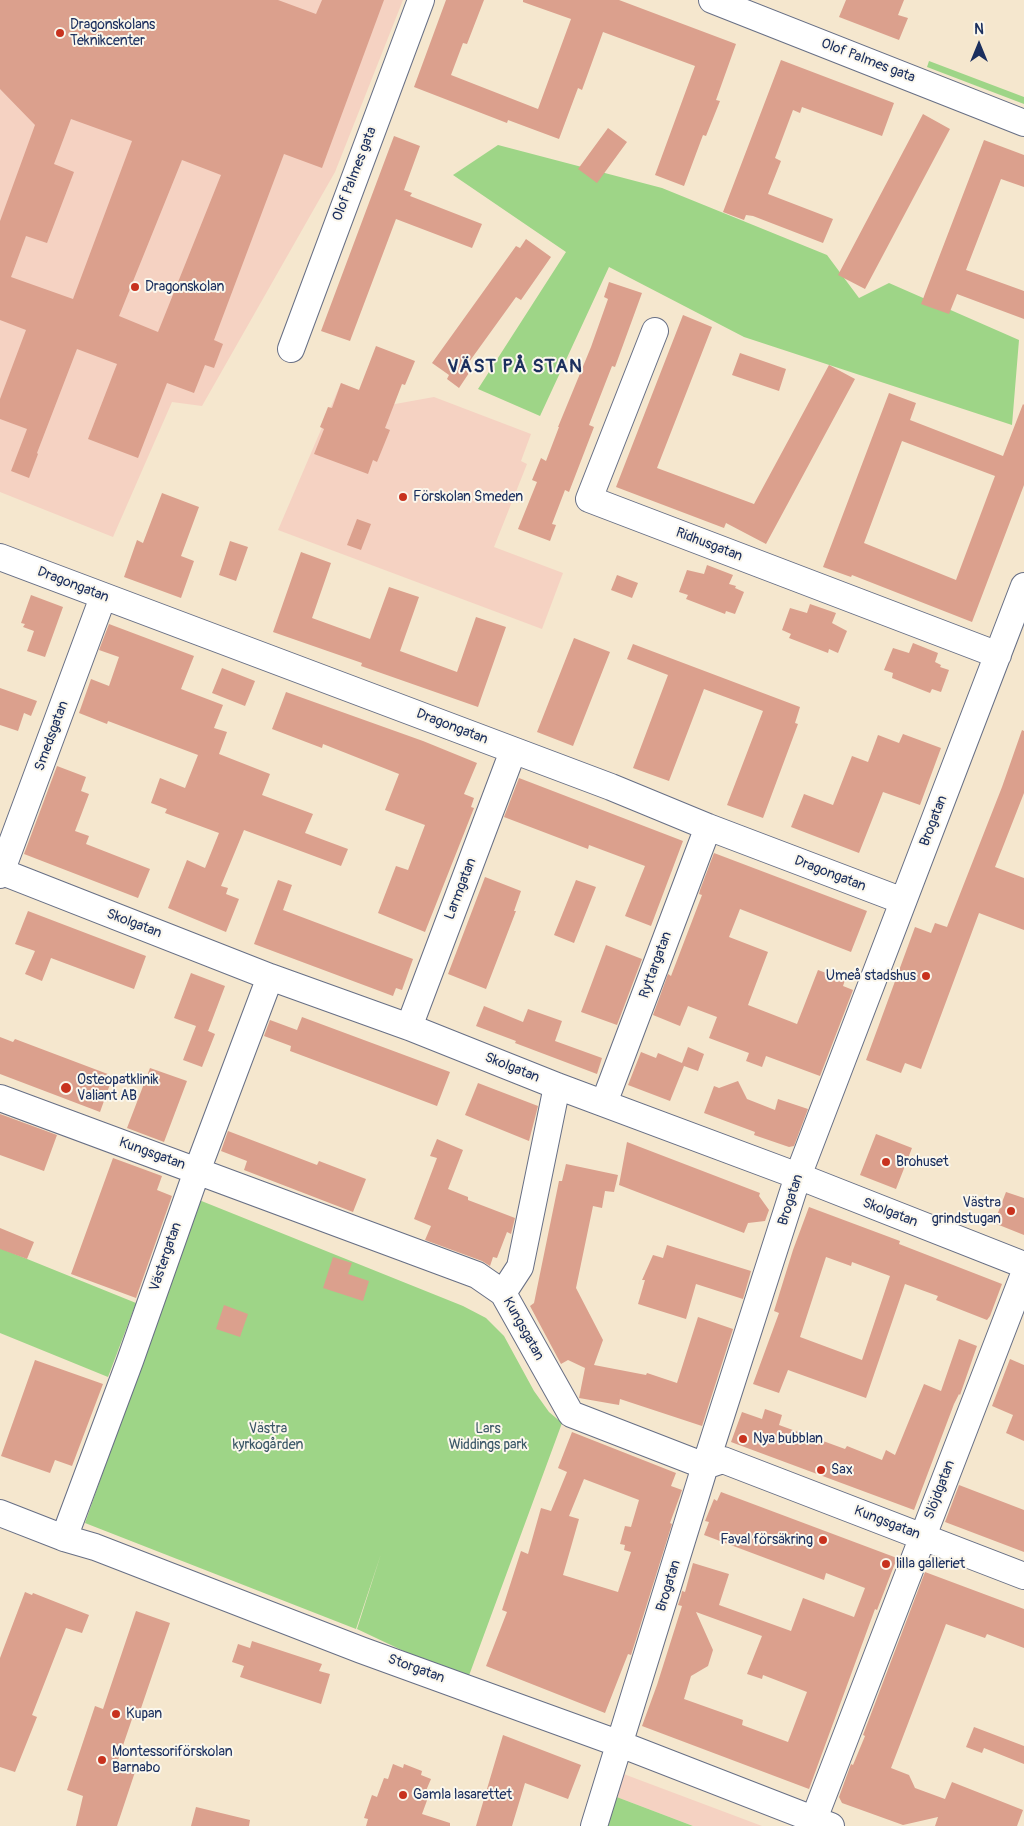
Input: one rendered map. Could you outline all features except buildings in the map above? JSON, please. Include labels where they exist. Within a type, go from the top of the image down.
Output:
[{"type":"street","name":"Olof Palmes gata","points":[[290,349],[421,0]]},
{"type":"street","name":"Olof Palmes gata","points":[[712,0],[1024,123]]},
{"type":"street","name":"Ridhusgatan","points":[[655,331],[589,499],[998,656]]},
{"type":"street","name":"Dragongatan","points":[[0,557],[612,787],[708,827],[903,901]]},
{"type":"street","name":"Brogatan","points":[[594,1826],[705,1466],[798,1176],[1024,586]]},
{"type":"street","name":"Smedsgatan","points":[[0,873],[103,597]]},
{"type":"street","name":"Larmgatan","points":[[409,1027],[513,751]]},
{"type":"street","name":"Ryttargatan","points":[[604,1103],[708,827]]},
{"type":"street","name":"Skolgatan","points":[[0,873],[270,977],[409,1027],[557,1086],[798,1176],[1024,1265]]},
{"type":"street","name":"Västergatan","points":[[64,1538],[130,1361],[197,1170],[270,977]]},
{"type":"street","points":[[503,1293],[520,1267],[557,1086]]},
{"type":"street","name":"Kungsgatan","points":[[0,1098],[477,1275],[503,1293],[571,1414],[705,1466],[723,1460],[1024,1576]]},
{"type":"street","name":"Slöjdgatan","points":[[823,1823],[922,1537],[1024,1274]]},
{"type":"street","name":"Storgatan","points":[[0,1513],[64,1538],[95,1547],[362,1650],[620,1744],[823,1823]]},
{"type":"shaded area","name":"Dragonskolan","points":[[0,0],[403,0],[335,172],[202,406],[172,402],[113,537],[0,492]]},
{"type":"shaded area","name":"Förskolan Smeden","points":[[341,383],[395,404],[434,397],[531,434],[521,461],[527,464],[494,547],[563,573],[542,629],[278,530]]},
{"type":"shaded area","points":[[621,1773],[762,1826],[693,1826],[614,1796]]},
{"type":"green space","points":[[929,61],[1024,97],[1024,104],[927,67]]},
{"type":"green space","points":[[498,145],[662,188],[827,255],[859,298],[889,283],[1019,340],[1012,425],[744,337],[609,267],[540,416],[478,389],[566,252],[453,175]]},
{"type":"green space","name":"Västra kyrkogården","points":[[199,1200],[463,1306],[486,1318],[504,1336],[534,1391],[549,1412],[562,1423],[467,1681],[357,1629],[381,1554],[356,1629],[85,1523]]},
{"type":"green space","points":[[0,1248],[136,1303],[108,1377],[0,1333]]},
{"type":"green space","points":[[614,1796],[693,1826],[604,1826]]},
{"type":"place","name":"Dragonskolans Teknikcenter","points":[[60,33]]},
{"type":"place","name":"Dragonskolan","points":[[135,287]]},
{"type":"place","name":"Förskolan Smeden","points":[[403,497]]},
{"type":"place","name":"Umeå stadshus","points":[[926,976]]},
{"type":"place","name":"Osteopatklinik Valiant AB","points":[[66,1088]]},
{"type":"place","name":"Brohuset","points":[[886,1162]]},
{"type":"place","name":"Västra grindstugan","points":[[1011,1211]]},
{"type":"place","name":"Nya bubblan","points":[[743,1439]]},
{"type":"place","name":"Sax","points":[[821,1470]]},
{"type":"place","name":"Faval försäkring","points":[[823,1540]]},
{"type":"place","name":"lilla galleriet","points":[[886,1564]]},
{"type":"place","name":"Kupan","points":[[116,1714]]},
{"type":"place","name":"Montessoriförskolan Barnabo","points":[[102,1760]]},
{"type":"place","name":"Gamla lasarettet","points":[[403,1795]]},
{"type":"district","name":"VÄST PÅ STAN","points":[[515,367]]},
{"type":"park label","name":"Lars Widdings park","points":[[488,1438]]}]
